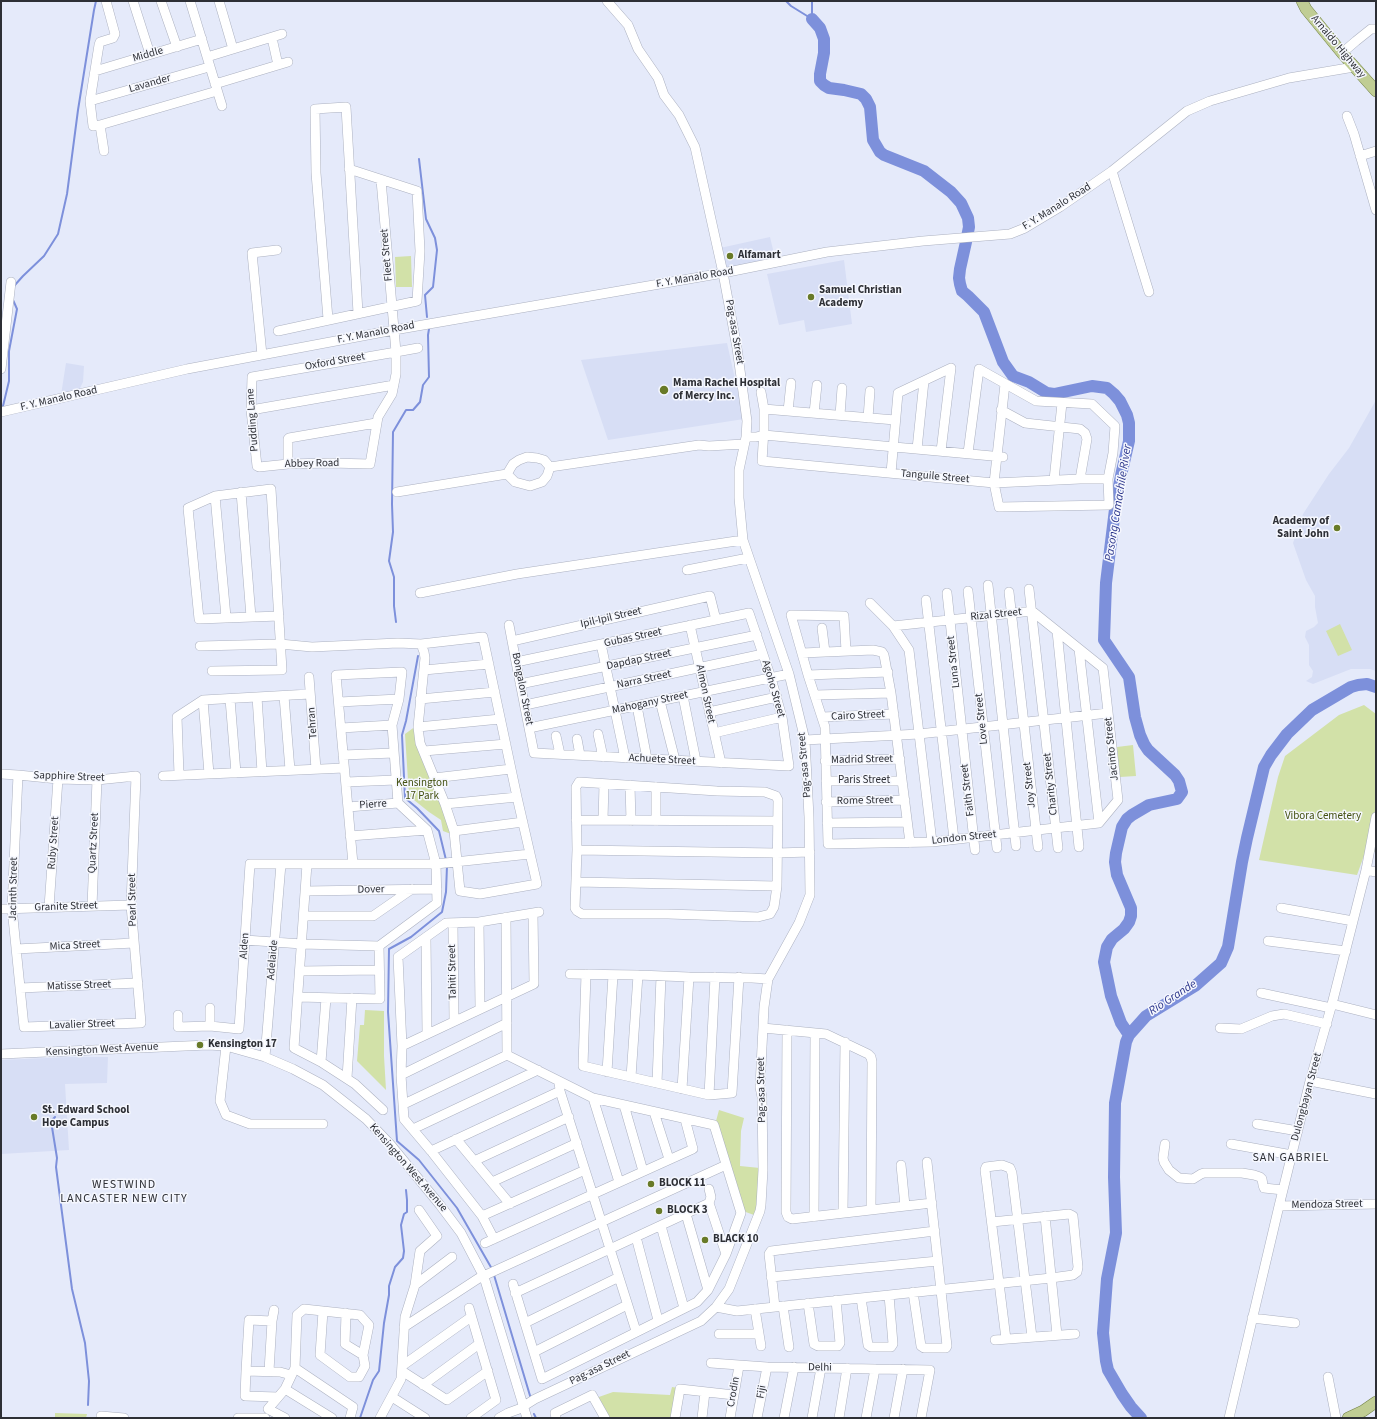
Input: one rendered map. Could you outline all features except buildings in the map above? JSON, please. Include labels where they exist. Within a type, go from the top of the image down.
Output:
[{"type":"main road","name":"Arnaldo Highway","points":[[1302,1],[1306,9],[1342,54],[1376,91]]},
{"type":"main road","points":[[1348,1418],[1363,1411],[1376,1402]]},
{"type":"street","points":[[106,1],[115,36],[100,42],[90,101],[92,125],[100,125],[288,62]]},
{"type":"street","points":[[133,1],[150,54]]},
{"type":"street","points":[[161,1],[176,47]]},
{"type":"street","points":[[190,1],[222,106]]},
{"type":"street","points":[[219,1],[234,49]]},
{"type":"street","name":"Pag-asa Street","points":[[499,1418],[701,1321],[716,1307],[729,1289],[760,1211],[761,1205],[763,1170],[762,1097],[760,1087],[764,1007],[768,979],[799,923],[810,895],[810,852],[805,740],[789,674],[743,540],[739,498],[739,470],[746,437],[747,421],[737,348],[723,273],[695,146],[679,115],[664,94],[658,78],[638,49],[628,25],[607,1]]},
{"type":"street","points":[[1342,54],[1356,41],[1371,30],[1376,29]]},
{"type":"street","name":"Lavander","points":[[90,101],[208,62],[234,49],[282,34]]},
{"type":"street","points":[[272,38],[278,65]]},
{"type":"street","name":"Middle","points":[[95,71],[202,39]]},
{"type":"street","name":"F. Y. Manalo Road","points":[[1,412],[187,369],[394,330],[723,273],[827,252],[961,237],[1010,234],[1025,228],[1060,207],[1112,172],[1187,112],[1210,101],[1289,78],[1354,67]]},
{"type":"street","points":[[328,319],[316,173],[315,109],[346,107],[358,313]]},
{"type":"street","points":[[1347,116],[1354,134],[1376,210]]},
{"type":"street","points":[[100,125],[104,151]]},
{"type":"street","points":[[1360,156],[1376,151]]},
{"type":"street","points":[[278,331],[417,301],[420,251],[417,191],[349,169]]},
{"type":"street","points":[[1112,172],[1149,292]]},
{"type":"street","name":"Fleet Street","points":[[370,464],[376,423],[380,412],[392,394],[396,374],[396,352],[381,180]]},
{"type":"street","points":[[262,355],[252,252],[278,250]]},
{"type":"street","points":[[1,368],[10,282]]},
{"type":"street","name":"Oxford Street","points":[[252,377],[418,348]]},
{"type":"street","points":[[891,473],[898,393],[951,368],[942,451]]},
{"type":"street","points":[[968,453],[980,369],[1036,401],[1092,404],[1115,426],[1113,452],[1108,479],[1109,505],[999,508],[994,483],[999,456],[1001,410],[1005,384]]},
{"type":"street","name":"Pudding Lane","points":[[252,377],[251,410],[256,463]]},
{"type":"street","points":[[917,448],[924,380]]},
{"type":"street","points":[[788,411],[791,383]]},
{"type":"street","points":[[251,410],[394,385]]},
{"type":"street","points":[[814,413],[817,385]]},
{"type":"street","points":[[840,415],[842,388]]},
{"type":"street","points":[[868,418],[870,391]]},
{"type":"street","points":[[761,392],[764,409],[764,435]]},
{"type":"street","points":[[1054,480],[1062,402]]},
{"type":"street","points":[[764,409],[895,420]]},
{"type":"street","points":[[1001,410],[1025,423],[1080,429],[1085,433],[1087,439],[1080,479]]},
{"type":"street","points":[[288,464],[289,438],[376,423]]},
{"type":"street","points":[[550,467],[699,445],[709,446],[746,437],[758,429],[764,435],[999,456]]},
{"type":"street","name":"Tanguile Street","points":[[764,435],[762,460],[994,483],[1108,479]]},
{"type":"street","points":[[397,492],[507,474],[513,464],[527,457],[544,460],[550,467]]},
{"type":"street","name":"Abbey Road","points":[[256,463],[259,467],[288,464],[370,464]]},
{"type":"street","points":[[507,474],[514,482],[530,486],[542,482],[547,476],[550,467]]},
{"type":"street","points":[[212,671],[282,670],[280,644],[279,616],[271,489],[215,496],[188,508],[197,611],[199,619],[279,616]]},
{"type":"street","points":[[241,492],[251,617]]},
{"type":"street","points":[[215,496],[226,617]]},
{"type":"street","points":[[420,593],[517,574],[743,540]]},
{"type":"street","points":[[687,570],[748,558]]},
{"type":"street","points":[[988,585],[1016,846]]},
{"type":"street","name":"Charity Street","points":[[1029,589],[1045,721],[1058,848]]},
{"type":"street","name":"Love Street","points":[[968,591],[997,848]]},
{"type":"street","name":"Joy Street","points":[[1009,592],[1038,847]]},
{"type":"street","name":"Luna Street","points":[[947,594],[961,730]]},
{"type":"street","name":"Ipil-Ipil Street","points":[[512,641],[710,596],[716,620]]},
{"type":"street","points":[[926,600],[954,840]]},
{"type":"street","points":[[870,603],[894,626],[909,650],[932,842]]},
{"type":"street","name":"Rizal Street","points":[[894,626],[1032,611],[1103,668]]},
{"type":"street","name":"Gubas Street","points":[[516,662],[749,613]]},
{"type":"street","name":"Agoho Street","points":[[749,613],[777,697],[782,717],[789,766]]},
{"type":"street","points":[[846,651],[844,616],[791,616],[825,727],[827,823],[907,822]]},
{"type":"street","name":"Bongalon Street","points":[[509,625],[534,753]]},
{"type":"street","name":"Almon Street","points":[[690,626],[721,763]]},
{"type":"street","points":[[822,628],[825,652]]},
{"type":"street","points":[[1057,631],[1079,847]]},
{"type":"street","name":"Dapdap Street","points":[[520,684],[757,635]]},
{"type":"street","points":[[200,646],[280,644],[312,647],[398,643],[421,644],[483,637],[537,884],[480,894],[460,891],[455,862],[454,831],[445,804],[420,743],[418,727],[424,670],[424,652],[421,644]]},
{"type":"street","points":[[601,644],[625,758]]},
{"type":"street","points":[[1079,649],[1099,823]]},
{"type":"street","points":[[802,653],[873,650],[882,652],[886,658],[910,843]]},
{"type":"street","name":"Narra Street","points":[[525,705],[763,654]]},
{"type":"street","points":[[424,670],[489,664]]},
{"type":"street","name":"Jacinto Street","points":[[1099,823],[1118,800],[1103,668]]},
{"type":"street","points":[[245,940],[302,944],[379,946],[437,903],[438,864],[427,830],[398,803],[392,725],[399,699],[402,672],[336,675],[353,864]]},
{"type":"street","points":[[808,675],[888,672]]},
{"type":"street","name":"Mahogany Street","points":[[530,728],[789,674]]},
{"type":"street","name":"Tehran","points":[[309,677],[316,769]]},
{"type":"street","points":[[420,699],[495,692]]},
{"type":"street","points":[[815,695],[891,693]]},
{"type":"street","points":[[179,775],[177,717],[203,700],[310,694]]},
{"type":"street","points":[[284,696],[290,770]]},
{"type":"street","points":[[683,696],[696,762]]},
{"type":"street","points":[[257,697],[262,772]]},
{"type":"street","points":[[709,712],[777,697]]},
{"type":"street","points":[[230,699],[236,773]]},
{"type":"street","points":[[338,702],[399,699]]},
{"type":"street","points":[[203,700],[209,774]]},
{"type":"street","points":[[660,701],[675,760]]},
{"type":"street","points":[[637,706],[647,759]]},
{"type":"street","points":[[805,740],[897,736],[1003,726],[1108,713]]},
{"type":"street","name":"Cairo Street","points":[[822,718],[894,714]]},
{"type":"street","points":[[714,733],[782,717]]},
{"type":"street","points":[[418,727],[500,719]]},
{"type":"street","points":[[341,728],[392,725]]},
{"type":"street","name":"Faith Street","points":[[961,730],[975,850]]},
{"type":"street","points":[[598,734],[603,757]]},
{"type":"street","points":[[556,736],[560,754]]},
{"type":"street","points":[[577,738],[580,755]]},
{"type":"street","points":[[424,751],[506,744]]},
{"type":"street","points":[[343,755],[394,753]]},
{"type":"street","name":"Achuete Street","points":[[534,753],[789,766]]},
{"type":"street","name":"Madrid Street","points":[[825,761],[900,759]]},
{"type":"street","points":[[163,776],[344,768]]},
{"type":"street","points":[[434,778],[511,769]]},
{"type":"street","name":"Sapphire Street","points":[[1,774],[58,779],[97,780],[136,776]]},
{"type":"street","name":"Jacinth Street","points":[[18,775],[12,908],[24,1027]]},
{"type":"street","name":"Pearl Street","points":[[136,776],[131,905],[141,1023]]},
{"type":"street","name":"Ruby Street","points":[[49,907],[58,779]]},
{"type":"street","name":"Quartz Street","points":[[92,906],[97,780]]},
{"type":"street","points":[[346,782],[396,780]]},
{"type":"street","name":"Paris Street","points":[[826,781],[902,781]]},
{"type":"street","points":[[579,782],[630,785],[717,792],[772,794],[776,796],[778,800],[776,886],[774,907],[770,914],[766,916],[758,916],[582,914],[577,911],[575,908],[577,784],[579,782]]},
{"type":"street","points":[[603,820],[604,784]]},
{"type":"street","points":[[630,785],[631,821]]},
{"type":"street","points":[[656,787],[656,821]]},
{"type":"street","points":[[445,804],[517,797]]},
{"type":"street","name":"Rome Street","points":[[826,802],[905,800]]},
{"type":"street","name":"Pierre","points":[[348,807],[398,803]]},
{"type":"street","name":"Dulongbayan Street","points":[[1229,1418],[1310,1081],[1332,1006],[1366,870],[1376,817]]},
{"type":"street","points":[[576,820],[777,821]]},
{"type":"street","points":[[454,831],[523,822]]},
{"type":"street","name":"London Street","points":[[827,823],[828,844],[932,842],[1099,823]]},
{"type":"street","points":[[350,836],[427,830]]},
{"type":"street","points":[[577,850],[777,853],[810,852]]},
{"type":"street","points":[[281,864],[438,864],[530,854]]},
{"type":"street","name":"Alden","points":[[210,1026],[239,1029],[250,864],[281,864]]},
{"type":"street","name":"Adelaide","points":[[265,1057],[281,864]]},
{"type":"street","points":[[307,864],[294,1048],[347,1078],[363,1090],[383,1110]]},
{"type":"street","points":[[1366,870],[1376,872]]},
{"type":"street","points":[[576,882],[776,886]]},
{"type":"street","points":[[304,916],[373,916],[412,889]]},
{"type":"street","name":"Dover","points":[[305,891],[437,889]]},
{"type":"street","name":"Granite Street","points":[[1,909],[131,905]]},
{"type":"street","points":[[1281,908],[1353,921]]},
{"type":"street","points":[[402,1046],[534,984],[538,958],[536,913],[479,922],[446,923],[398,957],[402,1046],[401,1074],[404,1119],[482,1216],[494,1239]]},
{"type":"street","points":[[506,918],[507,1054]]},
{"type":"street","points":[[479,922],[480,1009]]},
{"type":"street","name":"Tahiti Street","points":[[453,923],[454,1021]]},
{"type":"street","points":[[426,937],[427,1034]]},
{"type":"street","points":[[1268,941],[1346,951]]},
{"type":"street","name":"Mica Street","points":[[16,949],[134,943]]},
{"type":"street","points":[[298,997],[380,999],[379,946]]},
{"type":"street","points":[[300,971],[379,970]]},
{"type":"street","points":[[570,974],[739,977],[768,979]]},
{"type":"street","points":[[586,974],[583,1066],[709,1095],[732,1093],[739,977]]},
{"type":"street","points":[[607,1072],[613,975]]},
{"type":"street","points":[[631,1077],[638,975]]},
{"type":"street","points":[[657,1083],[661,976]]},
{"type":"street","points":[[682,1089],[689,977]]},
{"type":"street","points":[[709,1095],[715,977]]},
{"type":"street","name":"Matisse Street","points":[[20,988],[138,983]]},
{"type":"street","points":[[1261,993],[1376,1015]]},
{"type":"street","points":[[321,1062],[326,998]]},
{"type":"street","points":[[347,1078],[352,998]]},
{"type":"street","points":[[178,1015],[178,1026],[210,1026],[210,1008]]},
{"type":"street","points":[[1220,1028],[1241,1029],[1272,1016],[1284,1014],[1326,1024]]},
{"type":"street","name":"Lavalier Street","points":[[24,1027],[141,1023]]},
{"type":"street","points":[[401,1074],[507,1023]]},
{"type":"street","points":[[763,1028],[826,1034],[868,1054],[872,1062],[871,1210]]},
{"type":"street","points":[[787,1030],[786,1212],[792,1219],[932,1203]]},
{"type":"street","points":[[814,1217],[815,1033]]},
{"type":"street","points":[[843,1214],[845,1042]]},
{"type":"street","name":"Kensington West Avenue","points":[[1,1054],[208,1045],[226,1046],[265,1057],[323,1085],[366,1119],[406,1162],[450,1218],[468,1246],[484,1277],[527,1418]]},
{"type":"street","points":[[226,1046],[220,1101],[226,1115],[250,1124],[323,1124]]},
{"type":"street","points":[[507,1054],[593,1098],[714,1125],[741,1213],[726,1254],[708,1290],[697,1302],[658,1320],[542,1379],[514,1289],[610,1250],[709,1203]]},
{"type":"street","points":[[404,1104],[507,1054]]},
{"type":"street","points":[[413,1129],[538,1070]]},
{"type":"street","points":[[558,1080],[560,1091],[636,1331]]},
{"type":"street","points":[[1310,1081],[1376,1094]]},
{"type":"street","points":[[431,1151],[560,1091]]},
{"type":"street","points":[[593,1098],[619,1182]]},
{"type":"street","points":[[624,1105],[644,1171]]},
{"type":"street","points":[[654,1112],[669,1159]]},
{"type":"street","points":[[474,1161],[569,1117]]},
{"type":"street","points":[[485,1243],[693,1148],[684,1119]]},
{"type":"street","points":[[1257,1124],[1298,1131]]},
{"type":"street","points":[[456,1139],[510,1204]]},
{"type":"street","points":[[492,1182],[577,1143]]},
{"type":"street","points":[[1164,1144],[1164,1162],[1169,1170],[1179,1178],[1193,1179],[1204,1173],[1254,1174],[1262,1178],[1264,1188],[1283,1190]]},
{"type":"street","points":[[1231,1144],[1292,1155]]},
{"type":"street","points":[[913,1292],[921,1346],[924,1348],[946,1348],[927,1162]]},
{"type":"street","points":[[404,1327],[473,1282],[726,1165]]},
{"type":"street","points":[[901,1165],[905,1206]]},
{"type":"street","points":[[1006,1339],[985,1170],[986,1167],[1002,1165],[1010,1168],[1012,1173],[1032,1337]]},
{"type":"street","points":[[482,1216],[585,1170]]},
{"type":"street","points":[[709,1189],[711,1197],[709,1203],[726,1254]]},
{"type":"street","name":"Mendoza Street","points":[[1279,1206],[1376,1204]]},
{"type":"street","points":[[380,1418],[401,1379],[405,1317],[415,1285],[420,1251],[438,1236],[419,1210]]},
{"type":"street","points":[[686,1214],[708,1290]]},
{"type":"street","points":[[716,1307],[737,1311],[1025,1281],[1073,1275],[1077,1272],[1077,1253],[1073,1216],[1069,1214],[992,1222]]},
{"type":"street","points":[[1045,1216],[1057,1335]]},
{"type":"street","points":[[660,1226],[684,1308]]},
{"type":"street","points":[[789,1347],[772,1277],[769,1254],[771,1251],[935,1231]]},
{"type":"street","points":[[636,1237],[658,1320]]},
{"type":"street","points":[[415,1285],[452,1257]]},
{"type":"street","points":[[772,1277],[938,1261]]},
{"type":"street","points":[[525,1323],[619,1277]]},
{"type":"street","points":[[861,1298],[868,1345],[871,1347],[891,1347],[893,1344],[888,1295]]},
{"type":"street","points":[[808,1303],[814,1344],[818,1346],[838,1346],[840,1343],[836,1300]]},
{"type":"street","points":[[534,1352],[627,1305]]},
{"type":"street","points":[[266,1415],[285,1389],[293,1371],[297,1315],[304,1309],[346,1313],[360,1315],[369,1324],[363,1355],[365,1366],[358,1376],[350,1377],[320,1355],[323,1311]]},
{"type":"street","points":[[755,1309],[761,1346]]},
{"type":"street","points":[[269,1371],[274,1310]]},
{"type":"street","points":[[346,1313],[345,1344],[363,1355]]},
{"type":"street","points":[[402,1368],[470,1313],[496,1400],[471,1418]]},
{"type":"street","points":[[1252,1318],[1295,1323]]},
{"type":"street","points":[[272,1322],[249,1320],[245,1396],[278,1397]]},
{"type":"street","points":[[719,1334],[759,1334]]},
{"type":"street","points":[[995,1340],[1075,1334]]},
{"type":"street","points":[[423,1384],[479,1344]]},
{"type":"street","name":"Delhi","points":[[711,1363],[767,1367],[930,1370],[921,1418]]},
{"type":"street","name":"Crodin","points":[[730,1418],[739,1366]]},
{"type":"street","name":"Fiji","points":[[757,1418],[767,1367]]},
{"type":"street","points":[[784,1418],[794,1367]]},
{"type":"street","points":[[402,1368],[447,1400],[488,1371]]},
{"type":"street","points":[[812,1418],[821,1368]]},
{"type":"street","points":[[839,1418],[847,1368]]},
{"type":"street","points":[[866,1418],[875,1369]]},
{"type":"street","points":[[894,1418],[903,1369]]},
{"type":"street","points":[[246,1370],[280,1372],[293,1371],[352,1407],[350,1418]]},
{"type":"street","points":[[1328,1377],[1336,1418]]},
{"type":"street","points":[[285,1389],[332,1418]]},
{"type":"street","points":[[675,1418],[680,1389],[734,1395]]},
{"type":"street","points":[[702,1418],[705,1392]]},
{"type":"street","points":[[556,1418],[555,1412],[592,1395],[605,1418]]},
{"type":"street","points":[[392,1397],[425,1418]]},
{"type":"street","points":[[102,1415],[124,1418]]},
{"type":"street","points":[[238,1418],[266,1415],[285,1418]]},
{"type":"shaded area","points":[[770,237],[775,258],[725,269],[720,248]]},
{"type":"shaded area","name":"Samuel Christian Academy","points":[[844,260],[852,324],[806,332],[804,320],[779,325],[767,274]]},
{"type":"shaded area","name":"Mama Rachel Hospital of Mercy Inc.","points":[[727,343],[744,419],[608,440],[581,360]]},
{"type":"shaded area","points":[[66,363],[84,366],[83,382],[78,392],[61,395]]},
{"type":"shaded area","name":"Academy of Saint John","points":[[1376,400],[1376,671],[1370,669],[1351,669],[1313,684],[1306,681],[1312,677],[1313,671],[1309,665],[1309,645],[1305,637],[1306,631],[1318,623],[1315,607],[1315,596],[1306,580],[1293,543],[1303,514],[1329,474],[1349,448]]},
{"type":"shaded area","name":"St. Edward School Hope Campus","points":[[108,1057],[107,1083],[65,1084],[69,1150],[1,1154],[1,1060]]},
{"type":"green space","points":[[411,256],[412,287],[396,287],[395,257]]},
{"type":"green space","points":[[1340,624],[1352,650],[1338,656],[1326,631]]},
{"type":"green space","name":"Vibora Cemetery","points":[[1364,705],[1376,714],[1376,852],[1366,850],[1357,875],[1259,860],[1278,777],[1285,756],[1339,715]]},
{"type":"green space","name":"Kensington 17 Park","points":[[416,726],[451,834],[443,831],[441,820],[409,796],[405,734]]},
{"type":"green space","points":[[1133,745],[1136,776],[1120,777],[1117,747]]},
{"type":"green space","points":[[365,1010],[384,1011],[386,1090],[357,1061],[360,1025],[364,1025]]},
{"type":"green space","points":[[719,1110],[744,1118],[741,1131],[740,1166],[760,1168],[758,1204],[754,1215],[743,1211],[716,1121]]},
{"type":"green space","points":[[672,1387],[678,1388],[672,1418],[606,1418],[596,1398],[613,1392],[670,1395]]},
{"type":"green space","points":[[55,1413],[87,1414],[86,1418],[55,1418]]},
{"type":"waterway","points":[[14,286],[44,256],[58,234],[67,194],[78,110],[96,1]]},
{"type":"waterway","points":[[786,1],[791,6],[812,19],[812,1]]},
{"type":"waterway","name":"Pasong Camachile River","points":[[812,19],[820,28],[824,39],[824,53],[820,81],[829,88],[861,94],[866,99],[870,107],[873,140],[880,152],[924,171],[951,192],[961,203],[968,218],[969,227],[959,278],[962,291],[984,312],[1003,362],[1013,376],[1029,382],[1047,393],[1054,394],[1092,386],[1107,388],[1120,401],[1127,415],[1129,423],[1129,441],[1116,501],[1106,583],[1104,640],[1129,677],[1135,717],[1144,744],[1148,750],[1175,775],[1179,781],[1182,792],[1177,799],[1149,805],[1127,819],[1122,827],[1116,853],[1115,862],[1117,875],[1131,908],[1131,916],[1124,929],[1112,939],[1107,947],[1104,962],[1111,996],[1121,1023],[1129,1035]]},
{"type":"waterway","points":[[419,159],[426,219],[435,238],[437,250],[433,287],[425,295],[427,317]]},
{"type":"waterway","points":[[3,406],[9,381],[9,351],[17,309],[13,300]]},
{"type":"waterway","points":[[396,622],[394,606],[394,577],[389,561],[393,532],[393,432],[406,410],[413,410],[420,402],[423,385],[429,377],[429,329]]},
{"type":"waterway","points":[[418,656],[402,735],[405,798],[439,831],[446,860]]},
{"type":"waterway","name":"Rio Grande","points":[[1141,1418],[1122,1394],[1108,1370],[1103,1333],[1107,1279],[1116,1233],[1114,1177],[1115,1103],[1126,1042],[1129,1035],[1146,1016],[1195,986],[1221,963],[1228,947],[1242,862],[1264,767],[1271,755],[1287,734],[1312,710],[1351,687],[1367,684],[1376,687]]},
{"type":"waterway","points":[[447,866],[446,892],[442,912],[411,937],[389,949],[388,1012],[397,1141],[419,1160],[457,1208],[492,1269]]},
{"type":"waterway","points":[[55,1117],[51,1121],[57,1158],[56,1167],[72,1289],[85,1343],[89,1381],[88,1405]]},
{"type":"waterway","points":[[360,1418],[373,1380],[379,1371],[389,1286],[395,1267],[403,1258],[404,1251],[401,1225],[404,1214],[407,1212],[406,1190]]},
{"type":"waterway","points":[[494,1275],[531,1399]]},
{"type":"waterway","points":[[534,1414],[536,1418]]},
{"type":"place","name":"Alfamart","points":[[730,256]]},
{"type":"place","name":"Samuel Christian Academy","points":[[811,297]]},
{"type":"place","name":"Mama Rachel Hospital of Mercy Inc.","points":[[664,390]]},
{"type":"place","name":"Academy of Saint John","points":[[1337,528]]},
{"type":"place","name":"Kensington 17","points":[[200,1045]]},
{"type":"place","name":"St. Edward School Hope Campus","points":[[34,1117]]},
{"type":"place","name":"BLOCK 11","points":[[651,1184]]},
{"type":"place","name":"BLOCK 3","points":[[659,1211]]},
{"type":"place","name":"BLACK 10","points":[[705,1240]]},
{"type":"district","name":"SAN GABRIEL","points":[[1291,1158]]},
{"type":"district","name":"WESTWIND LANCASTER NEW CITY","points":[[124,1192]]}]
